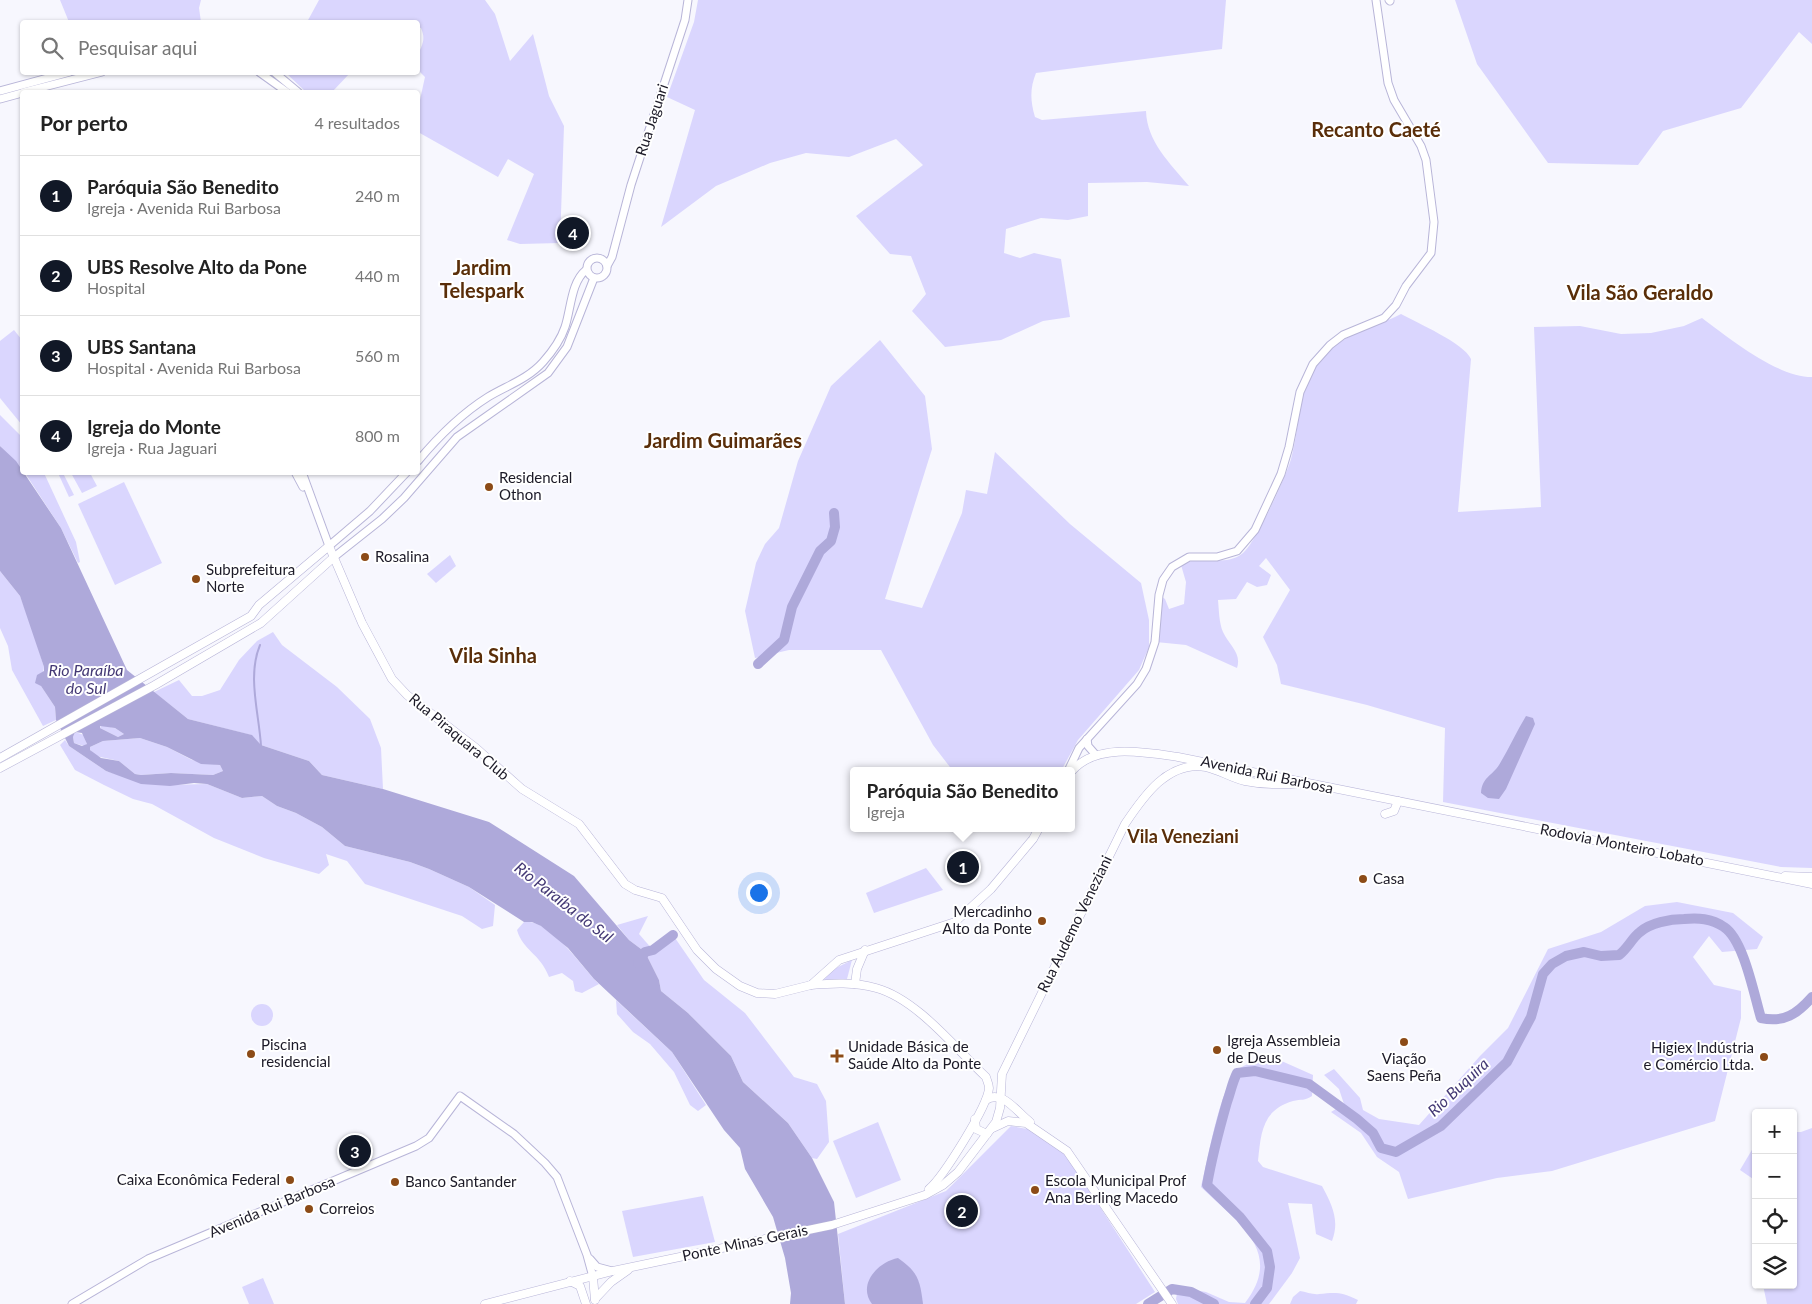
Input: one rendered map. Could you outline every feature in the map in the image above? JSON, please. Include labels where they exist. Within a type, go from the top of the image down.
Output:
[{"type":"main road","name":"Rua Piraquara Club","points":[[330,546],[362,623],[392,679],[408,695],[476,748],[522,789],[579,824],[625,884],[635,890],[662,898],[698,950],[716,969],[740,986],[757,993],[775,994],[811,985]]},
{"type":"main road","points":[[2,757],[251,616],[259,605],[330,546]]},
{"type":"main road","points":[[0,768],[155,685],[262,623],[334,557]]},
{"type":"main road","name":"Avenida Rui Barbosa","points":[[1094,754],[1149,752],[1178,756],[1303,783],[1467,814]]},
{"type":"main road","points":[[1074,767],[1094,754]]},
{"type":"main road","points":[[1176,772],[1179,764],[1178,756]]},
{"type":"main road","name":"Rua Audemo Veneziani","points":[[858,1217],[922,1196],[943,1185],[958,1172],[989,1132],[998,1116],[1002,1074],[1125,824],[1137,805],[1152,787],[1176,772],[1188,767],[1201,766],[1246,781],[1275,786],[1303,783]]},
{"type":"main road","points":[[1385,814],[1394,811],[1398,801]]},
{"type":"main road","name":"Rodovia Monteiro Lobato","points":[[1467,814],[1778,877],[1792,882],[1812,884]]},
{"type":"main road","points":[[811,985],[839,960],[955,922],[991,889],[1037,832]]},
{"type":"main road","name":"Rodovia Monteiro Lobato","points":[[1778,877],[1812,877]]},
{"type":"main road","points":[[855,984],[857,969],[865,950]]},
{"type":"main road","points":[[811,985],[855,984],[883,990],[911,1006],[986,1077],[989,1085],[986,1100]]},
{"type":"main road","points":[[986,1077],[994,1079],[1002,1074]]},
{"type":"main road","points":[[986,1100],[994,1096],[1001,1096],[1035,1127],[1067,1151],[1172,1304]]},
{"type":"main road","name":"Rua Audemo Veneziani","points":[[922,1196],[936,1183],[948,1167],[986,1100]]},
{"type":"main road","points":[[976,1117],[976,1129],[989,1132],[1008,1121],[1016,1120],[1035,1127]]},
{"type":"main road","name":"Ponte Minas Gerais","points":[[485,1304],[612,1271],[858,1217]]},
{"type":"main road","points":[[595,1301],[611,1282],[630,1268]]},
{"type":"main road","points":[[592,1277],[595,1301]]},
{"type":"main road","points":[[570,1281],[580,1286],[586,1304]]},
{"type":"street","name":"Rua Jaguari","points":[[607,266],[612,257],[684,20],[688,0]]},
{"type":"street","points":[[1072,767],[1079,748],[1137,684],[1146,669],[1155,642],[1159,595],[1163,580],[1172,567],[1189,557],[1217,557],[1236,552],[1255,530],[1281,474],[1290,447],[1300,392],[1313,364],[1330,345],[1343,335],[1384,318],[1396,304],[1406,286],[1431,253],[1434,222],[1426,160],[1421,146],[1394,100],[1388,83],[1376,0]]},
{"type":"street","points":[[0,91],[59,75]]},
{"type":"street","points":[[34,90],[91,75]]},
{"type":"street","points":[[263,75],[284,90]]},
{"type":"street","points":[[278,75],[296,90]]},
{"type":"street","points":[[0,99],[20,94]]},
{"type":"street","name":"Rua Jaguari","points":[[602,258],[616,240]]},
{"type":"street","points":[[420,459],[447,428],[488,397],[530,374],[543,362],[564,329],[579,279],[586,270],[587,263],[595,257],[602,258],[607,266],[607,270],[601,277],[594,278]]},
{"type":"street","points":[[586,270],[594,278]]},
{"type":"street","points":[[334,557],[398,504],[457,437],[539,381],[560,359],[574,331],[594,278]]},
{"type":"street","points":[[505,388],[506,395],[511,399]]},
{"type":"street","points":[[488,397],[495,402],[495,410]]},
{"type":"street","points":[[297,475],[311,501]]},
{"type":"street","points":[[303,475],[311,501],[330,546],[370,511],[404,475]]},
{"type":"street","points":[[1087,738],[1088,746],[1094,754]]},
{"type":"street","name":"Avenida Rui Barbosa","points":[[72,1304],[148,1259],[416,1146],[429,1138],[460,1096],[514,1134],[557,1177],[587,1255]]},
{"type":"street","points":[[587,1255],[597,1267],[612,1271]]},
{"type":"street","points":[[587,1255],[592,1277]]},
{"type":"shaded area","points":[[60,0],[201,0],[199,8],[201,20],[68,20]]},
{"type":"shaded area","points":[[319,0],[485,0],[495,14],[510,61],[533,34],[549,96],[564,126],[560,243],[520,244],[507,240],[534,174],[508,159],[498,177],[420,133],[420,100],[425,77],[420,72],[420,51],[423,44],[423,33],[420,28],[420,20],[308,20]]},
{"type":"shaded area","points":[[698,0],[1226,0],[1222,49],[1036,73],[1031,94],[1035,117],[1042,120],[1146,111],[1150,133],[1155,142],[1167,160],[1189,186],[1147,182],[1088,183],[1088,216],[1068,220],[1041,218],[1006,229],[1004,253],[1020,258],[1034,253],[1061,259],[1070,317],[1043,321],[1001,340],[945,347],[912,311],[926,294],[911,256],[890,254],[856,216],[923,165],[896,139],[849,157],[806,153],[770,163],[716,186],[661,227],[695,110],[667,97],[694,22]]},
{"type":"shaded area","points":[[1455,0],[1812,0],[1812,44],[1799,32],[1741,108],[1663,131],[1638,165],[1548,163],[1477,64]]},
{"type":"shaded area","points":[[288,75],[348,75],[334,90],[304,90]]},
{"type":"shaded area","points":[[1401,314],[1450,340],[1467,353],[1471,359],[1458,512],[1541,507],[1534,327],[1580,326],[1621,334],[1651,333],[1684,326],[1702,318],[1740,346],[1769,364],[1784,371],[1812,377],[1812,868],[1781,867],[1443,802],[1445,728],[1367,705],[1281,684],[1277,665],[1263,637],[1290,590],[1266,558],[1259,566],[1271,575],[1267,585],[1257,587],[1247,582],[1236,599],[1218,600],[1222,628],[1238,658],[1237,668],[1186,645],[1156,642],[1159,595],[1165,599],[1169,609],[1184,604],[1186,582],[1181,565],[1196,561],[1228,560],[1243,553],[1249,547],[1270,509],[1288,468],[1304,393],[1308,381],[1324,355],[1331,348],[1349,337]]},
{"type":"shaded area","points":[[14,330],[20,338],[20,423],[0,398],[0,341]]},
{"type":"shaded area","points":[[880,340],[925,396],[932,449],[885,599],[922,608],[962,513],[966,490],[987,494],[995,452],[1070,524],[1141,583],[1149,620],[1149,647],[1139,670],[1078,740],[1063,767],[950,767],[933,745],[881,650],[789,650],[755,658],[745,611],[756,563],[765,544],[779,528],[798,461],[831,386]]},
{"type":"shaded area","points":[[0,415],[20,435],[20,468],[0,446]]},
{"type":"shaded area","points":[[26,475],[45,475],[76,542],[80,562],[78,563],[61,528]]},
{"type":"shaded area","points":[[59,475],[64,475],[74,495],[69,497]]},
{"type":"shaded area","points":[[72,475],[91,475],[97,486],[82,493]]},
{"type":"shaded area","points":[[124,482],[162,563],[115,585],[78,504]]},
{"type":"shaded area","points":[[450,555],[456,566],[436,583],[427,574]]},
{"type":"shaded area","points":[[0,571],[20,596],[44,667],[41,686],[55,707],[56,720],[43,726],[12,670],[8,646],[0,628]]},
{"type":"shaded area","points":[[273,632],[282,645],[337,687],[370,719],[381,748],[383,789],[322,775],[309,761],[261,745],[251,735],[188,719],[154,692],[179,680],[192,696],[202,696],[220,690],[239,660],[257,641]]},
{"type":"shaded area","points":[[101,725],[115,728],[124,734],[118,737],[100,728]]},
{"type":"shaded area","points":[[75,732],[84,735],[87,744],[84,746],[74,743],[73,737]]},
{"type":"shaded area","points":[[140,738],[167,747],[192,760],[220,765],[223,771],[213,775],[171,773],[141,775],[135,774],[119,761],[96,756],[90,750],[90,747],[103,741]]},
{"type":"shaded area","points":[[65,740],[69,746],[106,771],[135,780],[164,785],[207,784],[242,798],[262,796],[277,806],[296,813],[322,827],[345,846],[410,862],[469,887],[495,905],[493,926],[482,929],[462,916],[365,884],[347,861],[326,854],[329,865],[319,874],[264,858],[214,838],[152,804],[133,799],[75,770],[60,745]]},
{"type":"shaded area","points":[[926,868],[943,890],[874,913],[866,893]]},
{"type":"shaded area","points":[[1677,902],[1733,913],[1763,937],[1757,949],[1722,952],[1709,936],[1693,957],[1714,985],[1741,991],[1741,1018],[1715,1121],[1552,1171],[1497,1178],[1408,1199],[1399,1172],[1377,1157],[1361,1133],[1331,1112],[1344,1104],[1339,1089],[1324,1075],[1334,1069],[1360,1098],[1363,1110],[1379,1119],[1419,1125],[1480,1056],[1508,1028],[1548,949],[1601,932],[1645,906]]},
{"type":"shaded area","points":[[648,916],[639,934],[653,950],[673,935],[704,980],[745,1013],[794,1077],[817,1084],[826,1101],[829,1142],[817,1159],[812,1158],[788,1123],[743,1082],[731,1056],[688,1013],[661,991],[659,980],[645,952],[629,940],[617,925]]},
{"type":"shaded area","points":[[524,922],[534,923],[555,936],[599,984],[582,993],[575,991],[573,981],[562,973],[549,977],[541,962],[527,948],[520,937],[517,930]]},
{"type":"shaded area","points":[[852,960],[847,979],[824,980],[832,970]]},
{"type":"shaded area","points":[[616,1000],[672,1052],[706,1105],[698,1111],[690,1105],[674,1072],[650,1044],[633,1032],[617,1014]]},
{"type":"shaded area","points":[[262,1004],[270,1007],[273,1015],[270,1023],[262,1026],[254,1023],[251,1015],[254,1007]]},
{"type":"shaded area","points":[[1277,1059],[1313,1075],[1312,1096],[1283,1105],[1269,1117],[1262,1132],[1258,1161],[1263,1167],[1322,1186],[1334,1213],[1335,1226],[1332,1241],[1316,1234],[1312,1204],[1288,1203],[1300,1258],[1292,1273],[1269,1304],[1178,1304],[1176,1299],[1178,1287],[1206,1292],[1229,1302],[1245,1303],[1256,1285],[1260,1268],[1258,1253],[1252,1239],[1241,1225],[1201,1187],[1221,1105],[1233,1076],[1240,1068],[1249,1064]]},
{"type":"shaded area","points":[[878,1122],[901,1180],[856,1198],[833,1141]]},
{"type":"shaded area","points":[[1011,1126],[1033,1130],[1065,1153],[1155,1292],[1136,1304],[845,1304],[838,1234],[946,1191]]},
{"type":"shaded area","points":[[1812,1128],[1812,1304],[1767,1304],[1764,1289],[1797,1289],[1797,1132]]},
{"type":"shaded area","points":[[1752,1150],[1752,1178],[1740,1170]]},
{"type":"shaded area","points":[[703,1196],[715,1242],[633,1257],[622,1211]]},
{"type":"shaded area","points":[[263,1278],[274,1304],[249,1304],[242,1287]]},
{"type":"shaded area","points":[[1300,1291],[1315,1294],[1339,1293],[1358,1300],[1356,1304],[1290,1304],[1293,1297]]},
{"type":"water","name":"Rio Paraíba do Sul","points":[[0,446],[16,461],[20,467],[20,475],[25,475],[61,528],[127,670],[188,719],[252,735],[261,745],[309,761],[322,775],[383,789],[489,822],[574,876],[629,940],[645,952],[659,980],[661,991],[688,1013],[731,1056],[743,1082],[788,1123],[812,1158],[834,1202],[845,1304],[790,1304],[791,1293],[785,1258],[773,1217],[745,1169],[740,1148],[724,1130],[672,1052],[594,979],[568,948],[541,926],[532,922],[524,922],[469,887],[410,862],[345,846],[322,827],[296,813],[277,806],[262,796],[242,798],[207,784],[194,783],[170,786],[141,784],[106,771],[69,746],[56,720],[55,707],[41,686],[35,683],[37,675],[44,671],[44,667],[20,596],[0,571]],"holes":[[[100,726],[115,728],[124,734],[118,737],[100,728]],[[75,732],[82,733],[87,744],[82,746],[74,743],[73,737]],[[140,738],[167,747],[201,764],[220,765],[223,771],[213,775],[171,773],[141,775],[135,774],[119,761],[101,758],[90,750],[90,747],[103,741]]]},
{"type":"water","points":[[1526,716],[1533,718],[1535,724],[1506,789],[1499,799],[1488,798],[1481,793],[1483,783],[1499,765]]},
{"type":"water","points":[[898,1258],[917,1277],[923,1304],[872,1304],[868,1296],[868,1282],[883,1264]]},
{"type":"waterway","points":[[758,664],[784,640],[792,607],[820,551],[831,541],[835,527],[834,513]]},
{"type":"waterway","points":[[260,645],[254,669],[254,682],[261,746]]},
{"type":"waterway","name":"Rio Buquira","points":[[1255,1304],[1267,1288],[1270,1267],[1267,1251],[1240,1217],[1207,1185],[1221,1123],[1237,1073],[1255,1071],[1309,1084],[1373,1133],[1381,1148],[1396,1152],[1441,1126],[1507,1062],[1531,1017],[1543,974],[1552,964],[1566,956],[1584,952],[1601,956],[1619,955],[1637,934],[1649,926],[1673,920],[1704,919],[1724,927],[1737,943],[1743,955],[1761,1018],[1777,1019],[1790,1016],[1812,997]]},
{"type":"waterway","points":[[638,963],[645,952],[653,950],[673,935]]},
{"type":"waterway","name":"Rio Buquira","points":[[1148,1304],[1172,1289],[1191,1292],[1214,1304]]},
{"type":"place","name":"Igreja do Monte","points":[[573,233]]},
{"type":"place","name":"Residencial Othon","points":[[489,487]]},
{"type":"place","name":"Rosalina","points":[[365,557]]},
{"type":"place","name":"Subprefeitura Norte","points":[[196,579]]},
{"type":"place","name":"Paróquia São Benedito","points":[[963,867]]},
{"type":"place","name":"Casa","points":[[1363,879]]},
{"type":"place","name":"Mercadinho Alto da Ponte","points":[[1042,921]]},
{"type":"place","name":"Viação Saens Peña","points":[[1404,1042]]},
{"type":"place","name":"Igreja Assembleia de Deus","points":[[1217,1050]]},
{"type":"place","name":"Piscina residencial","points":[[251,1054]]},
{"type":"place","name":"Unidade Básica de Saúde Alto da Ponte","points":[[837,1056]]},
{"type":"place","name":"Higiex Indústria e Comércio Ltda.","points":[[1764,1057]]},
{"type":"place","name":"UBS Santana","points":[[355,1151]]},
{"type":"place","name":"Caixa Econômica Federal","points":[[290,1180]]},
{"type":"place","name":"Banco Santander","points":[[395,1182]]},
{"type":"place","name":"Escola Municipal Prof Ana Berling Macedo","points":[[1035,1190]]},
{"type":"place","name":"Correios","points":[[309,1209]]},
{"type":"place","name":"UBS Resolve Alto da Pone","points":[[962,1211]]},
{"type":"district","name":"Recanto Caeté","points":[[1376,130]]},
{"type":"district","name":"Jardim Telespark","points":[[482,280]]},
{"type":"district","name":"Vila São Geraldo","points":[[1640,293]]},
{"type":"district","name":"Jardim Guimarães","points":[[723,441]]},
{"type":"district","name":"Vila Sinha","points":[[493,656]]},
{"type":"district","name":"Vila Veneziani","points":[[1183,837]]}]
